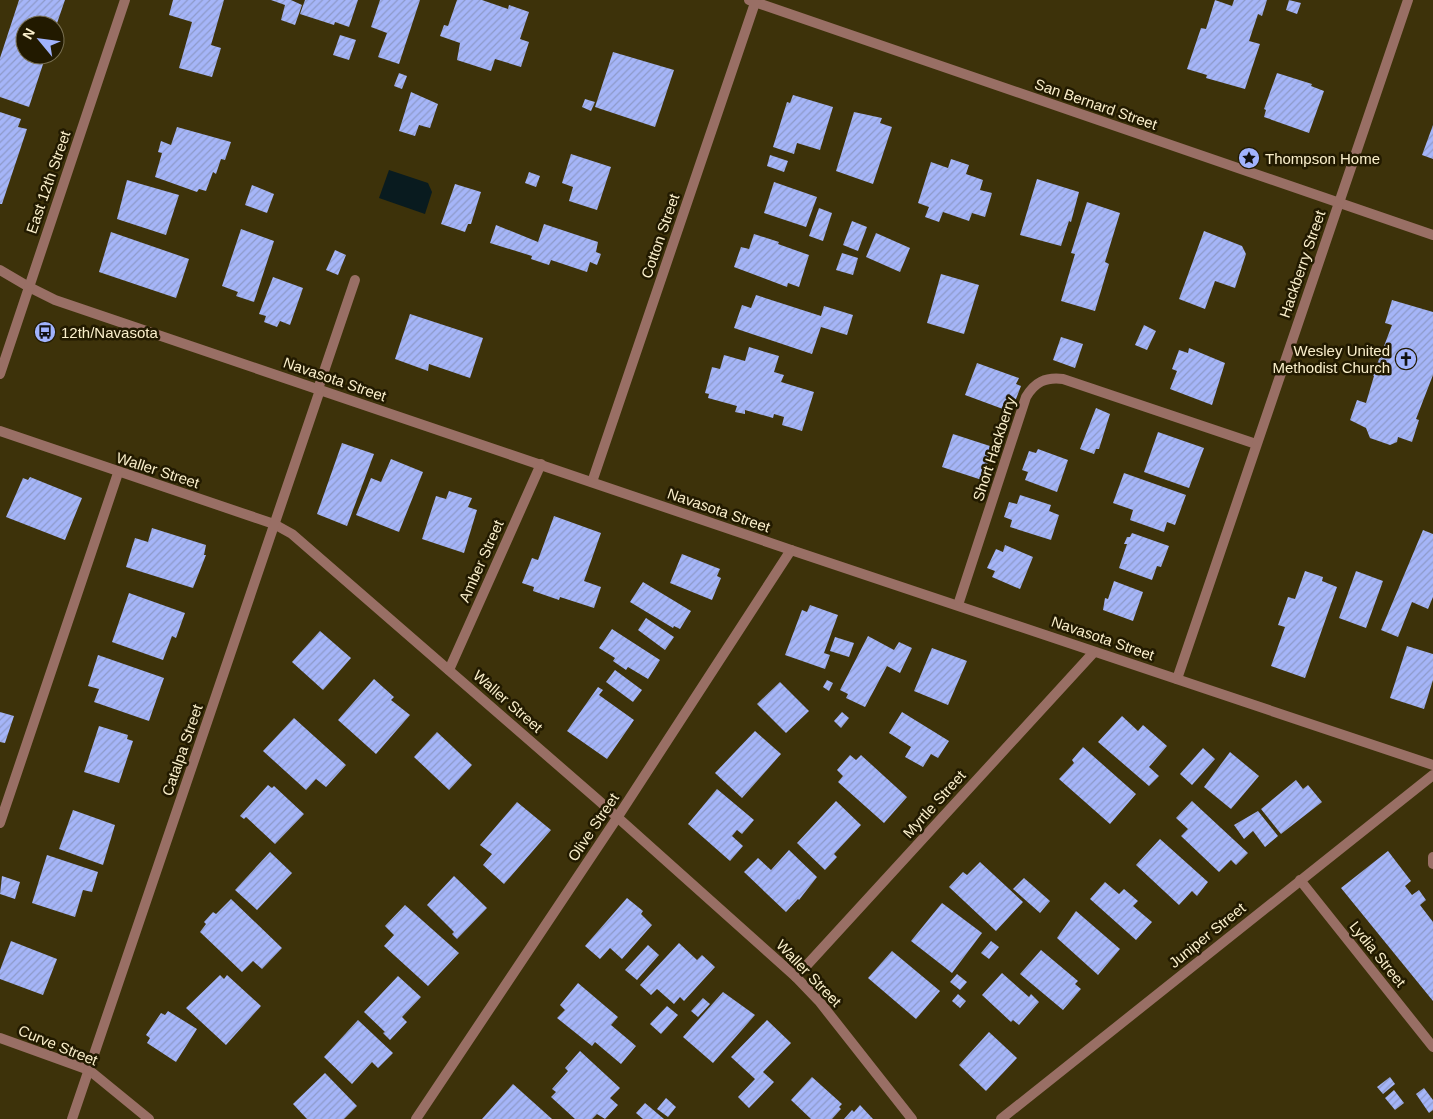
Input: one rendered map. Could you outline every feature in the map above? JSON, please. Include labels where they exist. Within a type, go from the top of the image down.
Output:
[{"type":"street","name":"East 12th Street","points":[[0,374],[125,0]]},
{"type":"street","name":"Hackberry Street","points":[[1177,679],[1408,0]]},
{"type":"street","name":"San Bernard Street","points":[[753,1],[1433,236]]},
{"type":"street","name":"Cotton Street","points":[[592,482],[753,1]]},
{"type":"street","name":"Navasota Street","points":[[0,270],[49,297],[791,550],[1433,765]]},
{"type":"street","name":"Catalpa Street","points":[[72,1119],[355,280]]},
{"type":"street","name":"Short Hackberry","points":[[958,605],[1026,397],[1032,387],[1041,380],[1051,378],[1062,379],[1256,444]]},
{"type":"street","name":"Waller Street","points":[[0,432],[274,524],[309,547],[796,977],[819,1001],[912,1119]]},
{"type":"street","name":"Amber Street","points":[[449,670],[541,464]]},
{"type":"street","points":[[0,823],[118,473]]},
{"type":"street","name":"Olive Street","points":[[416,1119],[617,818],[791,550]]},
{"type":"street","name":"Myrtle Street","points":[[796,977],[1094,652]]},
{"type":"street","name":"Juniper Street","points":[[1000,1119],[1433,776]]},
{"type":"street","points":[[1433,857],[1433,864]]},
{"type":"street","name":"Lydia Street","points":[[1300,880],[1433,1047]]},
{"type":"street","name":"Curve Street","points":[[0,1038],[89,1070],[149,1119]]},
{"type":"shaded area","points":[[389,170],[428,183],[432,192],[425,214],[379,198]]},
{"type":"building","points":[[19,0],[65,0],[60,15],[15,15],[15,65],[43,65],[29,107],[0,97],[0,58]]},
{"type":"building","points":[[173,0],[224,0],[211,45],[221,48],[212,77],[179,68],[192,22],[169,15]]},
{"type":"building","points":[[271,0],[291,0],[302,5],[295,25],[281,20],[285,5]]},
{"type":"building","points":[[305,0],[358,0],[349,27],[335,22],[334,25],[300,14]]},
{"type":"building","points":[[380,0],[420,0],[399,64],[378,57],[387,33],[371,27]]},
{"type":"building","points":[[457,0],[482,0],[508,9],[509,5],[529,12],[520,39],[529,42],[521,67],[495,59],[491,71],[457,60],[460,43],[440,36],[444,25],[448,26]]},
{"type":"building","points":[[1215,0],[1232,6],[1234,0],[1267,0],[1262,16],[1258,14],[1249,41],[1260,44],[1245,89],[1206,78],[1207,75],[1187,69],[1201,28],[1206,29]]},
{"type":"building","points":[[1289,0],[1301,3],[1297,14],[1286,10]]},
{"type":"building","points":[[340,35],[356,40],[349,60],[333,55]]},
{"type":"building","points":[[613,52],[674,70],[655,127],[595,107]]},
{"type":"building","points":[[399,73],[407,76],[402,89],[394,86]]},
{"type":"building","points":[[1277,73],[1312,84],[1311,86],[1324,91],[1309,133],[1264,117],[1266,110],[1264,109]]},
{"type":"building","points":[[411,92],[438,104],[430,128],[419,125],[415,136],[399,131]]},
{"type":"building","points":[[793,95],[833,107],[820,150],[797,143],[794,154],[773,147],[787,102],[790,103]]},
{"type":"building","points":[[585,99],[595,102],[591,111],[582,107]]},
{"type":"building","points":[[0,112],[21,119],[18,127],[27,129],[2,204],[0,204]]},
{"type":"building","points":[[854,112],[882,118],[880,123],[892,127],[873,184],[836,171]]},
{"type":"building","points":[[1433,125],[1433,159],[1422,155]]},
{"type":"building","points":[[177,127],[231,142],[225,160],[221,159],[216,174],[213,172],[206,191],[199,189],[197,192],[155,177],[162,153],[158,152],[161,141],[171,145]]},
{"type":"building","points":[[571,154],[611,167],[597,210],[569,201],[573,187],[562,183]]},
{"type":"building","points":[[770,155],[788,161],[784,172],[767,166]]},
{"type":"building","points":[[951,159],[969,165],[966,174],[983,180],[980,190],[992,193],[985,217],[972,213],[969,221],[943,212],[939,222],[925,217],[929,207],[918,203],[931,162],[948,168]]},
{"type":"building","points":[[529,172],[540,176],[536,187],[525,183]]},
{"type":"building","points":[[1037,179],[1079,192],[1071,222],[1069,221],[1061,246],[1020,235]]},
{"type":"building","points":[[127,180],[179,195],[166,235],[117,219]]},
{"type":"building","points":[[774,182],[817,197],[806,227],[764,213]]},
{"type":"building","points":[[455,184],[481,192],[471,224],[468,224],[465,232],[441,224]]},
{"type":"building","points":[[252,185],[274,194],[267,213],[245,205]]},
{"type":"building","points":[[1087,202],[1120,213],[1105,262],[1109,264],[1095,311],[1061,301],[1075,254],[1071,253]]},
{"type":"building","points":[[819,208],[832,213],[823,241],[809,236]]},
{"type":"building","points":[[852,221],[867,227],[858,251],[843,245]]},
{"type":"building","points":[[544,224],[598,242],[596,252],[601,254],[597,265],[590,262],[587,272],[551,260],[549,265],[531,259],[532,256],[490,243],[496,225],[538,242]]},
{"type":"building","points":[[241,229],[274,241],[254,302],[236,296],[238,292],[222,286]]},
{"type":"building","points":[[1204,231],[1242,246],[1246,254],[1235,288],[1215,281],[1205,309],[1179,299]]},
{"type":"building","points":[[111,232],[189,259],[176,298],[99,272]]},
{"type":"building","points":[[876,233],[910,248],[900,272],[866,257]]},
{"type":"building","points":[[754,234],[809,255],[799,287],[788,283],[787,287],[734,267],[741,247],[749,249]]},
{"type":"building","points":[[335,250],[346,255],[338,275],[326,270]]},
{"type":"building","points":[[842,253],[858,258],[853,275],[836,270]]},
{"type":"building","points":[[941,274],[979,285],[964,334],[927,323]]},
{"type":"building","points":[[273,277],[303,288],[290,325],[280,321],[277,327],[264,322],[266,316],[259,314]]},
{"type":"building","points":[[756,295],[821,316],[824,306],[853,315],[847,335],[821,327],[812,354],[734,328],[742,305],[751,308]]},
{"type":"building","name":"Wesley United Methodist Church","points":[[1392,300],[1433,312],[1433,375],[1416,419],[1419,420],[1412,442],[1398,437],[1397,442],[1390,445],[1370,438],[1366,428],[1350,420],[1357,400],[1366,403],[1373,375],[1392,325],[1385,323]]},
{"type":"building","points":[[410,314],[483,338],[470,378],[429,364],[428,371],[395,359]]},
{"type":"building","points":[[1144,325],[1156,331],[1147,350],[1135,345]]},
{"type":"building","points":[[1061,337],[1083,344],[1075,368],[1053,360]]},
{"type":"building","points":[[749,347],[779,356],[774,372],[784,375],[781,382],[814,392],[802,431],[782,425],[784,417],[774,414],[773,418],[745,410],[745,414],[735,412],[737,406],[708,398],[709,394],[705,393],[712,367],[720,369],[724,355],[745,361]]},
{"type":"building","points":[[1189,348],[1225,363],[1212,405],[1170,389],[1177,371],[1172,369],[1179,350],[1188,353]]},
{"type":"building","points":[[977,363],[1019,378],[1016,384],[1021,386],[1011,412],[965,395]]},
{"type":"building","points":[[1096,408],[1110,414],[1099,449],[1096,449],[1094,454],[1080,449]]},
{"type":"building","points":[[1158,432],[1204,448],[1189,488],[1144,472]]},
{"type":"building","points":[[953,434],[993,447],[982,480],[942,467]]},
{"type":"building","points":[[342,443],[374,454],[347,526],[317,514]]},
{"type":"building","points":[[1038,449],[1068,460],[1057,492],[1025,480],[1028,472],[1022,470],[1029,451],[1036,453]]},
{"type":"building","points":[[391,459],[423,472],[399,532],[356,515],[371,478],[381,482]]},
{"type":"building","points":[[1124,473],[1186,495],[1175,525],[1167,522],[1164,532],[1130,520],[1133,510],[1113,503]]},
{"type":"building","points":[[30,477],[82,498],[65,540],[6,517],[23,478],[28,480]]},
{"type":"building","points":[[449,491],[472,498],[468,507],[477,510],[464,553],[422,539],[436,496],[446,499]]},
{"type":"building","points":[[1020,495],[1051,505],[1049,511],[1059,515],[1051,540],[1010,527],[1012,520],[1004,517],[1009,502],[1017,504]]},
{"type":"building","points":[[554,516],[601,533],[584,581],[601,587],[594,608],[560,597],[559,600],[533,591],[534,587],[522,583],[532,558],[538,560]]},
{"type":"building","points":[[152,528],[206,545],[204,555],[206,555],[193,588],[126,567],[135,538],[148,542]]},
{"type":"building","points":[[1423,530],[1433,534],[1433,597],[1428,609],[1412,602],[1398,637],[1381,630]]},
{"type":"building","points":[[1132,533],[1169,546],[1161,567],[1157,566],[1152,580],[1119,568],[1127,544],[1124,544],[1127,537],[1130,537]]},
{"type":"building","points":[[1005,545],[1033,557],[1020,589],[992,577],[995,571],[987,568],[996,549],[1003,552]]},
{"type":"building","points":[[682,554],[720,569],[717,576],[721,578],[712,600],[670,583]]},
{"type":"building","points":[[1305,571],[1323,577],[1322,581],[1337,587],[1305,678],[1271,666],[1285,627],[1278,625],[1288,597],[1295,599]]},
{"type":"building","points":[[1356,571],[1383,581],[1366,628],[1339,618]]},
{"type":"building","points":[[1114,581],[1143,592],[1133,621],[1103,610],[1105,598],[1108,599]]},
{"type":"building","points":[[643,582],[691,611],[680,629],[674,626],[673,628],[630,602]]},
{"type":"building","points":[[129,593],[185,613],[176,638],[172,636],[163,660],[112,642]]},
{"type":"building","points":[[810,605],[838,615],[824,653],[830,655],[825,669],[785,655],[802,610],[807,612]]},
{"type":"building","points":[[646,618],[674,637],[665,650],[638,630]]},
{"type":"building","points":[[612,629],[660,660],[648,679],[628,667],[626,670],[613,661],[615,658],[599,648]]},
{"type":"building","points":[[320,631],[351,658],[323,690],[292,662]]},
{"type":"building","points":[[868,636],[894,650],[899,642],[912,648],[900,673],[887,666],[865,707],[846,698],[848,694],[840,690]]},
{"type":"building","points":[[835,637],[854,643],[849,657],[830,651]]},
{"type":"building","points":[[1407,646],[1433,654],[1433,680],[1424,709],[1390,698]]},
{"type":"building","points":[[932,648],[967,661],[948,705],[914,691]]},
{"type":"building","points":[[98,655],[164,678],[149,721],[94,702],[99,689],[88,686]]},
{"type":"building","points":[[615,670],[642,690],[633,702],[606,682]]},
{"type":"building","points":[[374,679],[394,697],[391,700],[410,715],[376,754],[338,720]]},
{"type":"building","points":[[827,680],[833,683],[829,691],[823,687]]},
{"type":"building","points":[[780,682],[809,711],[786,733],[757,704]]},
{"type":"building","points":[[598,687],[603,690],[599,695],[634,720],[607,759],[567,731]]},
{"type":"building","points":[[0,712],[14,716],[5,743],[0,742]]},
{"type":"building","points":[[842,712],[849,718],[841,728],[834,721]]},
{"type":"building","points":[[902,712],[949,741],[938,758],[931,754],[923,767],[905,757],[911,747],[889,733]]},
{"type":"building","points":[[1122,716],[1138,731],[1143,725],[1167,746],[1149,767],[1159,776],[1149,786],[1098,742]]},
{"type":"building","points":[[294,718],[346,765],[326,787],[316,779],[306,790],[263,751]]},
{"type":"building","points":[[99,726],[128,735],[127,739],[133,741],[119,783],[84,772]]},
{"type":"building","points":[[755,731],[781,754],[742,798],[715,773]]},
{"type":"building","points":[[437,732],[472,765],[449,790],[414,757]]},
{"type":"building","points":[[1083,747],[1136,794],[1110,824],[1059,779],[1074,763],[1072,760]]},
{"type":"building","points":[[1203,748],[1215,759],[1192,785],[1180,774]]},
{"type":"building","points":[[1230,752],[1259,776],[1231,809],[1204,787]]},
{"type":"building","points":[[850,755],[856,760],[861,755],[907,797],[884,823],[838,782],[843,776],[837,770]]},
{"type":"building","points":[[1296,780],[1303,789],[1308,785],[1322,802],[1281,834],[1261,809]]},
{"type":"building","points":[[268,785],[272,788],[274,786],[304,814],[275,844],[246,817],[244,819],[240,816]]},
{"type":"building","points":[[717,789],[754,820],[742,834],[737,830],[732,836],[743,846],[730,861],[688,824]]},
{"type":"building","points":[[836,801],[861,825],[834,854],[837,857],[825,870],[797,843]]},
{"type":"building","points":[[1192,801],[1248,853],[1236,865],[1231,860],[1219,872],[1181,836],[1188,829],[1176,818]]},
{"type":"building","points":[[517,802],[551,830],[504,884],[483,865],[492,854],[480,845]]},
{"type":"building","points":[[73,810],[115,825],[103,865],[59,849]]},
{"type":"building","points":[[1258,811],[1278,836],[1265,847],[1253,831],[1244,839],[1234,825]]},
{"type":"building","points":[[1160,839],[1208,882],[1197,896],[1192,891],[1179,905],[1136,865]]},
{"type":"building","points":[[789,850],[817,877],[799,900],[786,912],[744,872],[758,858],[771,870]]},
{"type":"building","points":[[1388,851],[1411,881],[1405,886],[1412,895],[1419,890],[1426,900],[1420,905],[1433,922],[1433,1001],[1341,888]]},
{"type":"building","points":[[270,852],[292,873],[257,910],[235,890]]},
{"type":"building","points":[[47,855],[98,872],[92,892],[83,890],[75,917],[32,903]]},
{"type":"building","points":[[980,862],[1023,902],[996,931],[949,887],[963,872],[967,875]]},
{"type":"building","points":[[2,876],[20,882],[15,899],[0,894]]},
{"type":"building","points":[[454,876],[487,908],[457,939],[452,934],[454,932],[427,905]]},
{"type":"building","points":[[1024,878],[1050,901],[1040,913],[1013,889]]},
{"type":"building","points":[[1105,882],[1119,894],[1124,889],[1138,901],[1133,906],[1152,922],[1136,940],[1090,899]]},
{"type":"building","points":[[627,898],[643,911],[641,914],[652,925],[622,959],[610,948],[600,959],[585,946]]},
{"type":"building","points":[[231,899],[282,948],[262,969],[253,961],[242,972],[200,932],[206,924],[204,922],[213,912],[216,914]]},
{"type":"building","points":[[942,903],[982,933],[952,973],[911,941]]},
{"type":"building","points":[[405,905],[459,953],[428,986],[384,946],[394,935],[385,926]]},
{"type":"building","points":[[1076,911],[1120,949],[1098,975],[1057,938]]},
{"type":"building","points":[[11,941],[57,959],[43,995],[0,979],[0,970]]},
{"type":"building","points":[[991,941],[999,947],[989,959],[981,953]]},
{"type":"building","points":[[679,943],[697,960],[702,955],[715,967],[684,1001],[680,997],[674,1004],[657,989],[651,995],[640,985]]},
{"type":"building","points":[[648,945],[659,955],[637,980],[625,970]]},
{"type":"building","points":[[1041,950],[1078,981],[1075,984],[1081,989],[1063,1010],[1020,974]]},
{"type":"building","points":[[892,951],[940,991],[916,1019],[868,978]]},
{"type":"building","points":[[1002,973],[1029,997],[1031,994],[1039,1002],[1019,1025],[1013,1020],[1011,1022],[982,995]]},
{"type":"building","points":[[957,974],[967,982],[960,990],[950,982]]},
{"type":"building","points":[[220,975],[224,979],[227,975],[261,1006],[226,1045],[186,1008]]},
{"type":"building","points":[[398,976],[421,997],[402,1017],[407,1022],[390,1040],[383,1033],[385,1032],[364,1012]]},
{"type":"building","points":[[578,983],[618,1017],[611,1025],[636,1046],[621,1064],[595,1042],[592,1046],[557,1018],[565,1010],[560,1005]]},
{"type":"building","points":[[723,992],[755,1015],[713,1063],[683,1037]]},
{"type":"building","points":[[958,994],[966,1001],[960,1008],[952,1001]]},
{"type":"building","points":[[703,998],[710,1004],[698,1017],[691,1011]]},
{"type":"building","points":[[667,1006],[678,1015],[661,1034],[650,1024]]},
{"type":"building","points":[[168,1011],[197,1029],[176,1062],[147,1043],[150,1038],[146,1035],[161,1013],[165,1015]]},
{"type":"building","points":[[358,1020],[393,1053],[378,1068],[372,1062],[352,1084],[324,1057]]},
{"type":"building","points":[[767,1020],[791,1043],[763,1072],[774,1082],[749,1108],[738,1097],[755,1079],[731,1057]]},
{"type":"building","points":[[989,1032],[1017,1058],[986,1091],[959,1065]]},
{"type":"building","points":[[580,1051],[620,1088],[610,1098],[618,1105],[605,1119],[597,1114],[592,1119],[575,1119],[551,1097],[556,1092],[552,1089],[568,1071],[565,1068]]},
{"type":"building","points":[[325,1073],[357,1106],[344,1119],[307,1119],[293,1104]]},
{"type":"building","points":[[812,1077],[842,1104],[839,1107],[841,1109],[832,1119],[811,1119],[791,1100]]},
{"type":"building","points":[[1390,1077],[1395,1084],[1383,1094],[1377,1087]]},
{"type":"building","points":[[513,1084],[552,1119],[482,1119]]},
{"type":"building","points":[[1424,1088],[1433,1100],[1433,1110],[1429,1113],[1416,1094]]},
{"type":"building","points":[[1394,1090],[1404,1103],[1395,1110],[1385,1098]]},
{"type":"building","points":[[666,1098],[676,1107],[668,1117],[657,1109]]},
{"type":"building","points":[[645,1103],[664,1119],[643,1119],[636,1113]]},
{"type":"building","points":[[860,1105],[873,1119],[844,1119],[852,1110],[854,1112]]},
{"type":"place","name":"Thompson Home","points":[[1249,158]]},
{"type":"place","name":"12th/Navasota","points":[[45,332]]},
{"type":"place","name":"Wesley United Methodist Church","points":[[1406,359]]}]
